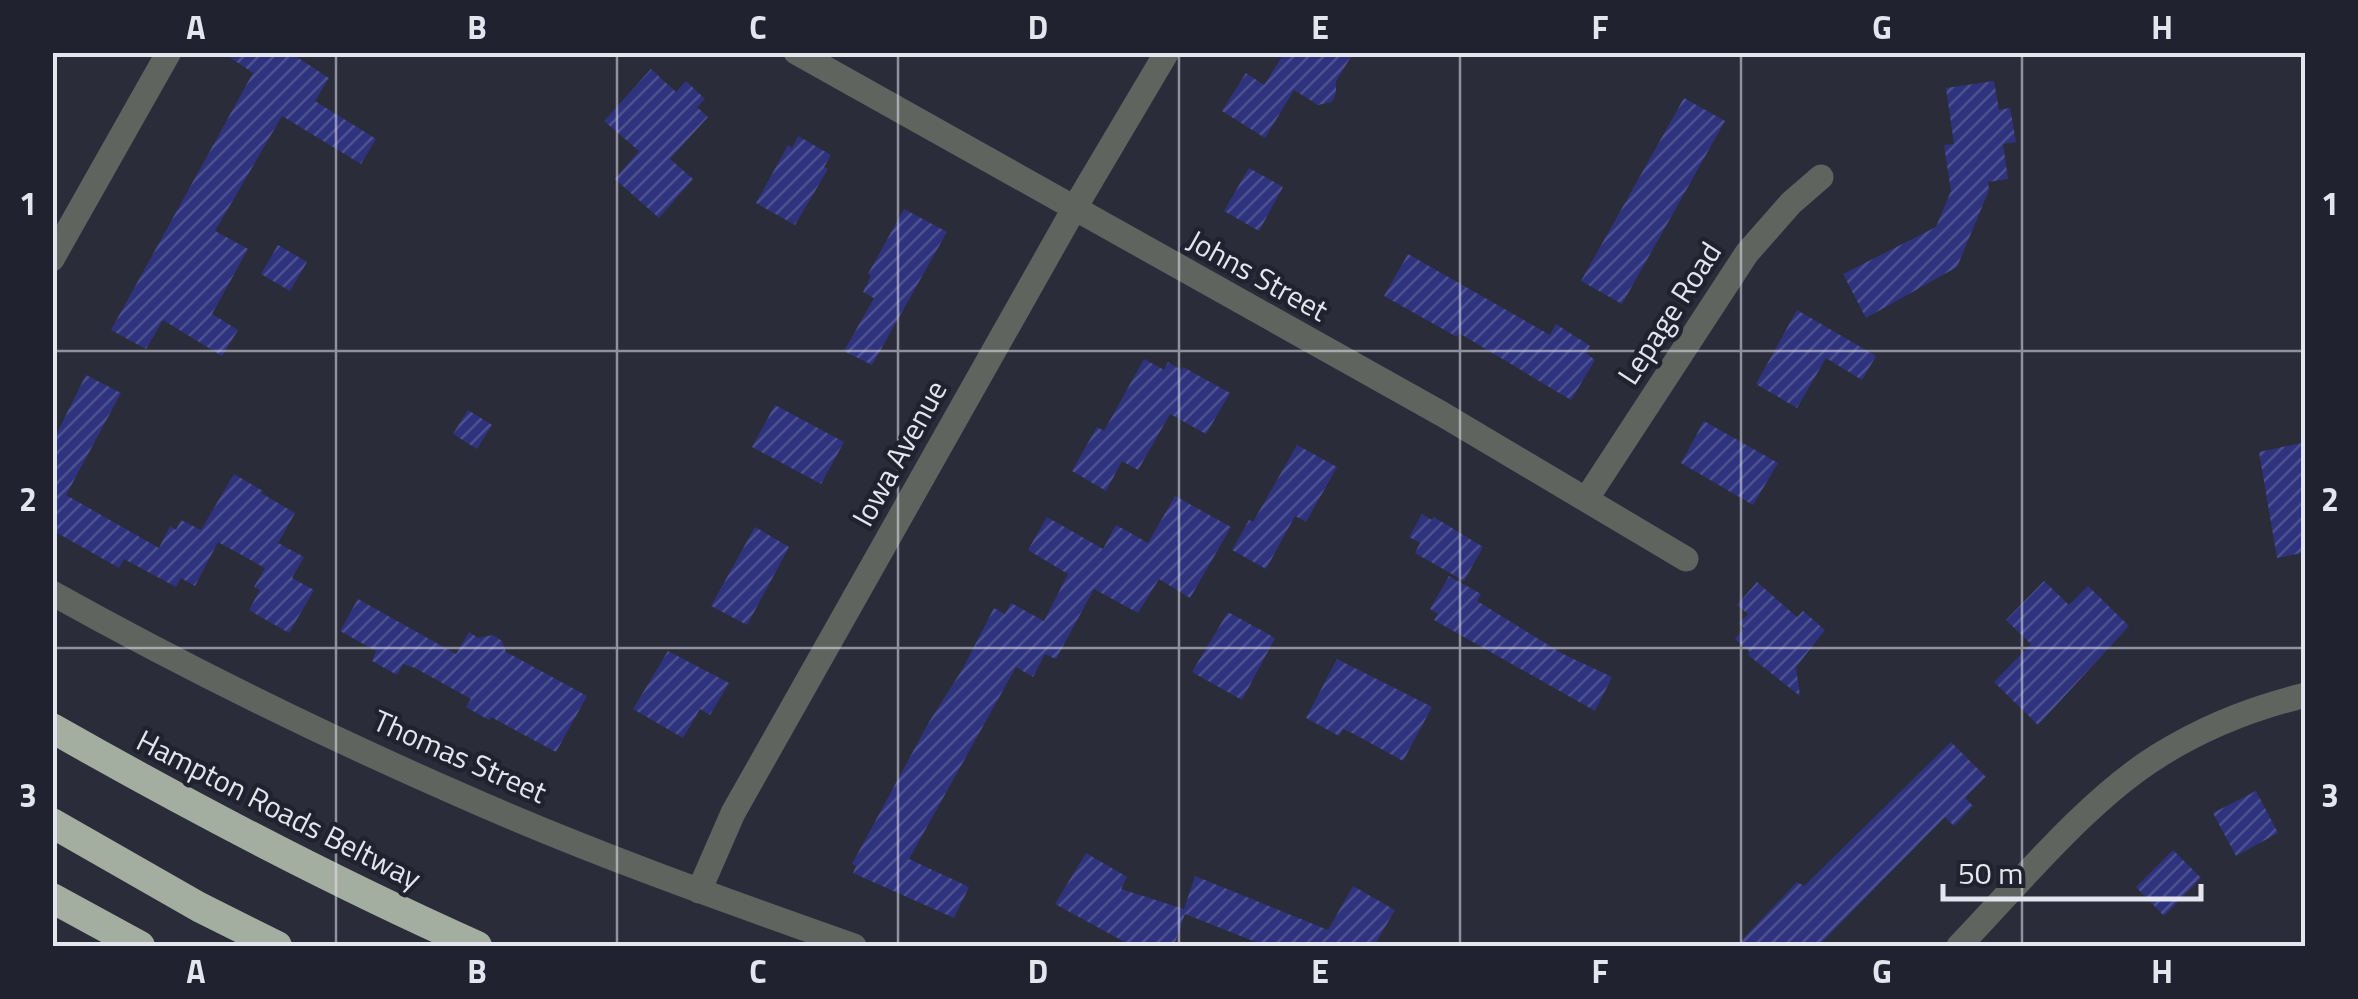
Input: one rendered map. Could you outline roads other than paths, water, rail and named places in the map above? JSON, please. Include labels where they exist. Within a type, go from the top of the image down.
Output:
[{"type":"highway","name":"Hampton Roads Beltway","points":[[52,728],[204,815],[378,902],[477,946]]},
{"type":"highway","points":[[52,822],[198,907],[278,946]]},
{"type":"highway","points":[[52,898],[140,946]]},
{"type":"street","points":[[52,259],[170,52]]},
{"type":"street","name":"Johns Street","points":[[796,52],[1588,498],[1686,559]]},
{"type":"street","name":"Iowa Avenue","points":[[698,890],[734,813],[1167,52]]},
{"type":"street","name":"Lepage Road","points":[[1588,498],[1747,253],[1791,203],[1821,177]]},
{"type":"street","name":"Thomas Street","points":[[52,594],[234,688],[456,794],[698,890],[854,946]]},
{"type":"street","points":[[1958,946],[2106,794],[2155,757],[2261,706],[2306,695]]}]
